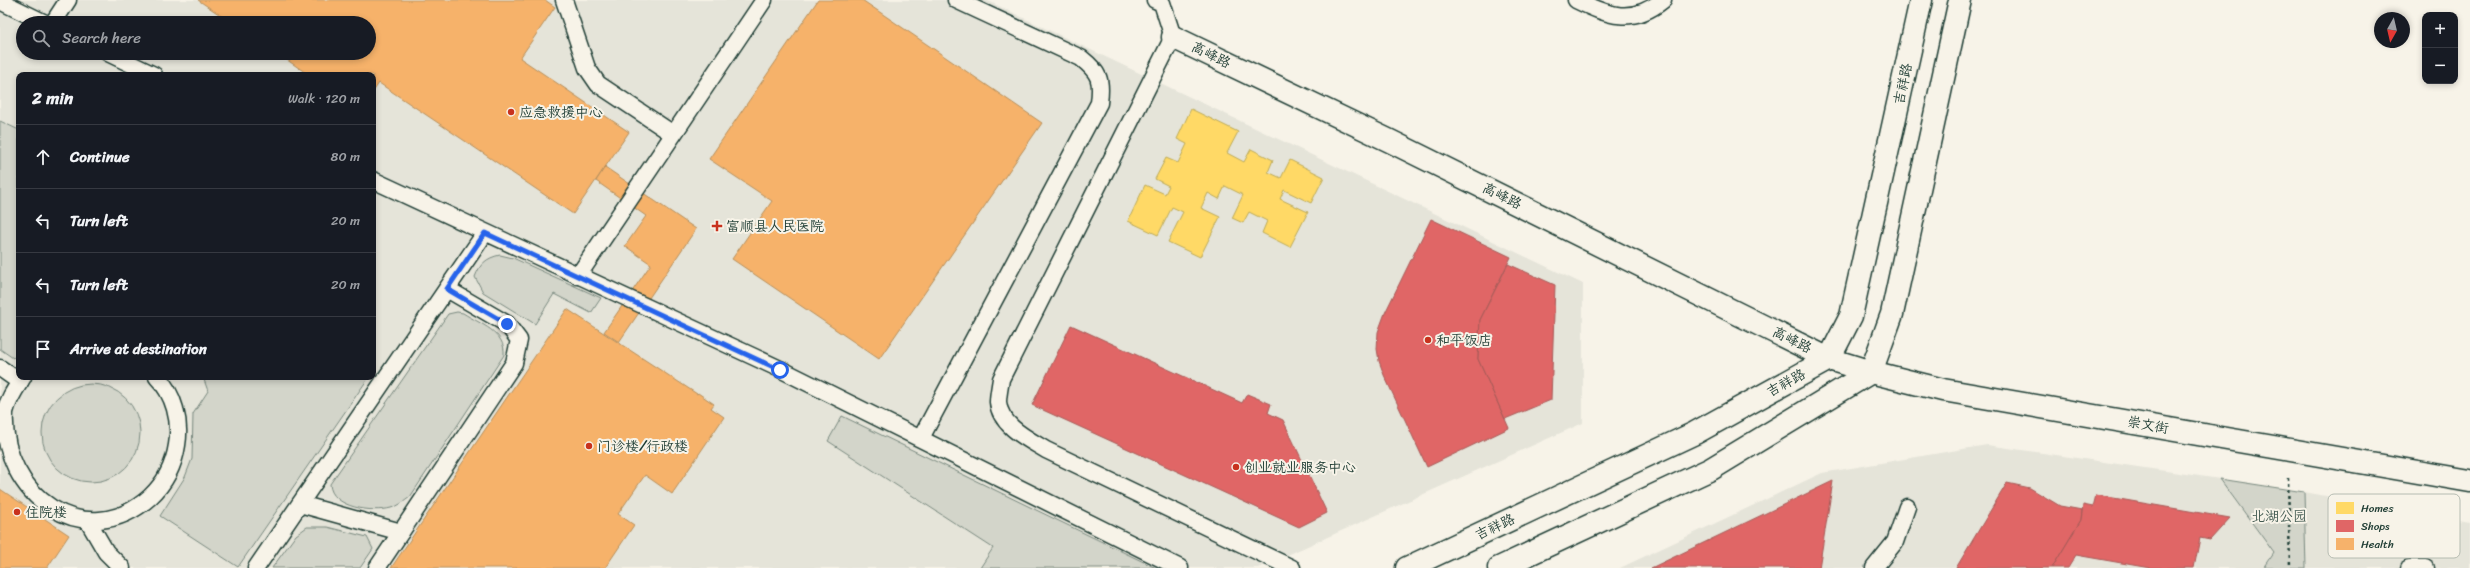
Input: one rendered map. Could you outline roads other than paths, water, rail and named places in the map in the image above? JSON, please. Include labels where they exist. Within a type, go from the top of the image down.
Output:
[{"type":"main road","name":"吉祥路","points":[[1407,568],[1695,433],[1829,359],[1851,316],[1921,0]]},
{"type":"main road","points":[[1499,568],[1711,470],[1871,372],[1892,314],[1960,0]]},
{"type":"main road","name":"高峰路","points":[[1174,37],[1390,141],[1829,359]]},
{"type":"main road","name":"崇文街","points":[[1829,359],[1871,372],[1943,390],[2470,481]]},
{"type":"lane","points":[[58,16],[68,0]]},
{"type":"lane","points":[[564,0],[587,68],[598,84],[673,134]]},
{"type":"lane","points":[[578,276],[764,0]]},
{"type":"lane","points":[[921,438],[1099,103],[1102,85],[1095,69],[1081,58],[956,0]]},
{"type":"lane","points":[[1155,0],[1162,3],[1174,37],[1001,379],[998,402],[1004,417],[1017,433],[1046,450],[1292,568]]},
{"type":"lane","points":[[1576,0],[1597,10],[1619,16],[1635,15],[1649,10],[1663,0]]},
{"type":"lane","points":[[0,1],[31,16]]},
{"type":"lane","points":[[123,60],[148,72]]},
{"type":"lane","points":[[376,181],[921,438],[1180,568]]},
{"type":"lane","points":[[256,568],[485,233]]},
{"type":"lane","points":[[377,568],[514,362],[519,340],[507,324],[447,289]]},
{"type":"lane","points":[[0,368],[16,376]]},
{"type":"lane","points":[[20,380],[5,411],[2,430],[4,450],[10,469],[20,486],[39,504],[50,511],[69,518],[88,521],[108,519],[127,513],[143,503],[158,490],[169,473],[176,455],[179,436],[177,416],[171,397],[159,380]]},
{"type":"lane","points":[[300,504],[401,532]]},
{"type":"lane","points":[[1874,568],[1896,542],[1907,507]]},
{"type":"lane","points":[[88,521],[106,552],[122,568]]},
{"type":"lane","points":[[2409,568],[2426,568]]},
{"type":"place","name":"应急救援中心","points":[[511,112]]},
{"type":"place","name":"富顺县人民医院","points":[[717,226]]},
{"type":"place","name":"和平饭店","points":[[1428,340]]},
{"type":"place","name":"门诊楼/行政楼","points":[[589,446]]},
{"type":"place","name":"创业就业服务中心","points":[[1236,467]]},
{"type":"place","name":"住院楼","points":[[17,512]]},
{"type":"park label","name":"北湖公园","points":[[2279,516]]}]
